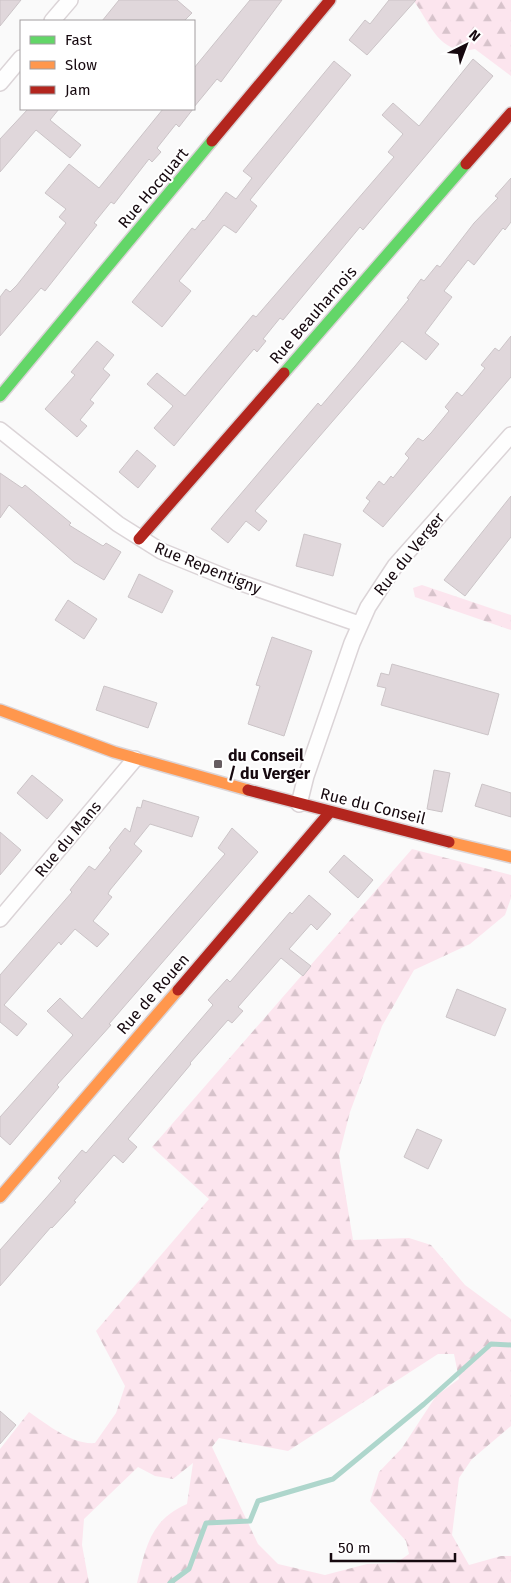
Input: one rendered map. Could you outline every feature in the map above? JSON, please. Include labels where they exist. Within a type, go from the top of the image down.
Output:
[{"type":"street","points":[[53,20],[70,0]]},
{"type":"street","name":"Rue Hocquart","points":[[0,396],[330,0]]},
{"type":"street","points":[[0,83],[20,59]]},
{"type":"street","name":"Rue Beauharnois","points":[[139,539],[511,113]]},
{"type":"street","name":"Rue Repentigny","points":[[0,430],[139,539],[187,563],[359,624]]},
{"type":"street","name":"Rue du Verger","points":[[299,804],[306,776],[359,624],[379,588],[395,566],[511,435]]},
{"type":"street","name":"Rue du Conseil","points":[[0,710],[49,730],[135,759],[299,804],[511,857]]},
{"type":"street","name":"Rue du Mans","points":[[0,919],[135,759]]},
{"type":"street","name":"Rue de Rouen","points":[[0,1197],[330,812]]},
{"type":"green space","points":[[413,0],[511,0],[511,76],[475,49],[463,50],[453,48],[444,43],[437,36]]},
{"type":"green space","points":[[422,585],[511,615],[511,630],[415,597],[413,588]]},
{"type":"green space","points":[[412,849],[511,875],[511,898],[505,915],[470,944],[414,970],[382,1026],[350,1112],[339,1155],[353,1240],[409,1238],[431,1245],[465,1285],[511,1319],[511,1426],[472,1459],[459,1478],[452,1535],[469,1565],[501,1556],[511,1556],[511,1583],[137,1583],[147,1546],[157,1527],[165,1518],[187,1504],[193,1463],[173,1479],[155,1476],[138,1467],[84,1519],[82,1545],[89,1583],[0,1583],[0,1449],[29,1412],[69,1437],[86,1443],[95,1443],[116,1413],[125,1386],[96,1331],[209,1199],[152,1147]],"holes":[[[438,1354],[454,1354],[459,1379],[436,1396],[402,1448],[379,1472],[370,1501],[406,1541],[409,1554],[396,1563],[367,1564],[325,1575],[278,1564],[258,1544],[212,1447],[219,1438],[288,1451]]]},
{"type":"building","points":[[0,0],[21,0],[0,26]]},
{"type":"building","points":[[119,0],[177,0],[192,13],[185,20],[103,20]]},
{"type":"building","points":[[250,0],[282,0],[221,82],[217,79],[195,106],[195,67]]},
{"type":"building","points":[[389,0],[416,0],[367,55],[349,40],[365,20],[370,24]]},
{"type":"building","points":[[473,59],[493,76],[363,230],[360,227],[283,320],[280,318],[263,339],[266,341],[257,352],[254,349],[174,446],[154,428],[173,406],[147,384],[157,373],[185,396],[253,315],[256,317],[394,157],[388,152],[403,134],[382,115],[393,103],[419,126]]},
{"type":"building","points":[[334,61],[351,75],[250,200],[257,206],[236,233],[224,225],[179,281],[191,291],[162,327],[132,302],[192,228],[195,230],[204,221],[226,192],[236,199],[252,178],[243,171]]},
{"type":"building","points":[[27,110],[58,110],[50,120],[81,145],[70,158],[36,130],[0,172],[0,139]]},
{"type":"building","points":[[162,110],[192,110],[179,127],[176,124],[157,148],[161,152],[152,162],[149,159],[114,204],[111,202],[94,223],[97,225],[45,291],[41,288],[0,336],[0,297],[6,289],[10,292],[17,285],[66,223],[59,217],[66,209],[45,193],[69,164],[99,188]]},
{"type":"building","points":[[511,178],[511,222],[505,230],[503,228],[474,265],[468,260],[444,291],[452,297],[425,333],[439,344],[426,360],[402,341],[255,511],[267,521],[259,531],[246,521],[228,543],[211,529],[318,403],[321,406],[355,366],[409,299],[407,298],[421,279],[424,281],[437,265],[440,267],[474,223],[498,198],[495,196]]},
{"type":"building","points":[[511,336],[511,377],[383,527],[363,511],[370,501],[366,498],[379,481],[384,485],[391,476],[393,478],[409,458],[405,454],[418,438],[423,441],[431,433],[449,411],[445,407],[457,392],[462,396],[485,368],[481,365],[495,348],[499,351]]},
{"type":"building","points":[[97,341],[114,355],[103,369],[110,375],[90,400],[94,403],[80,420],[87,426],[77,437],[45,409],[75,375],[71,372]]},
{"type":"building","points":[[137,450],[156,466],[138,488],[119,472]]},
{"type":"building","points":[[0,473],[22,488],[25,485],[71,523],[69,525],[103,546],[106,543],[121,552],[104,580],[74,562],[9,505],[0,518]]},
{"type":"building","points":[[511,496],[511,537],[465,596],[444,580]]},
{"type":"building","points":[[304,534],[341,544],[333,576],[296,566]]},
{"type":"building","points":[[139,574],[173,591],[162,613],[128,597]]},
{"type":"building","points":[[68,600],[97,619],[84,639],[55,620]]},
{"type":"building","points":[[272,637],[312,651],[284,736],[248,724],[260,686],[256,685]]},
{"type":"building","points":[[392,664],[499,694],[488,735],[381,705],[386,688],[377,686],[381,673],[389,675]]},
{"type":"building","points":[[104,686],[157,703],[148,728],[96,710]]},
{"type":"building","points":[[434,770],[450,773],[442,812],[427,809]]},
{"type":"building","points":[[32,775],[63,800],[47,819],[17,793]]},
{"type":"building","points":[[482,784],[511,793],[511,817],[475,806]]},
{"type":"building","points":[[143,800],[199,817],[192,837],[150,824],[134,844],[142,851],[110,890],[108,894],[112,897],[93,921],[109,934],[97,947],[75,929],[61,945],[59,942],[4,1005],[27,1024],[17,1036],[0,1022],[0,975],[72,892],[70,890],[89,866],[95,870],[125,828],[130,832],[137,807],[141,808]]},
{"type":"building","points":[[232,828],[258,852],[109,1024],[111,1025],[57,1085],[59,1087],[10,1145],[0,1136],[0,1117],[73,1035],[47,1011],[60,998],[82,1019],[225,854],[218,848]]},
{"type":"building","points":[[0,832],[21,850],[0,875]]},
{"type":"building","points":[[344,855],[373,880],[358,898],[329,872]]},
{"type":"building","points":[[309,895],[331,914],[317,930],[311,924],[289,949],[311,966],[303,976],[281,958],[238,1007],[243,1011],[232,1023],[228,1020],[128,1139],[137,1147],[123,1163],[114,1155],[74,1201],[76,1202],[51,1227],[0,1286],[0,1250],[61,1181],[58,1178],[82,1150],[86,1153],[213,1005],[208,1000],[227,979],[230,982],[290,912],[292,914]]},
{"type":"building","points":[[457,989],[506,1009],[495,1036],[446,1017]]},
{"type":"building","points":[[417,1129],[442,1140],[428,1169],[404,1157]]},
{"type":"building","points":[[0,1411],[16,1425],[0,1444]]},
{"type":"waterway","points":[[170,1583],[189,1569],[206,1523],[250,1521],[258,1501],[333,1479],[424,1404],[491,1344],[511,1345]]},
{"type":"traffic: fast","points":[[0,396],[212,141]]},
{"type":"traffic: fast","points":[[284,373],[466,164]]},
{"type":"traffic: slow","points":[[0,710],[114,752],[248,790]]},
{"type":"traffic: slow","points":[[449,842],[511,857]]},
{"type":"traffic: slow","points":[[0,1197],[178,990]]},
{"type":"traffic: jam","points":[[212,141],[330,0]]},
{"type":"traffic: jam","points":[[466,164],[511,113]]},
{"type":"traffic: jam","points":[[139,539],[284,373]]},
{"type":"traffic: jam","points":[[248,790],[449,842]]},
{"type":"traffic: jam","points":[[178,990],[330,812]]},
{"type":"place","name":"du Conseil / du Verger","points":[[218,764]]}]
